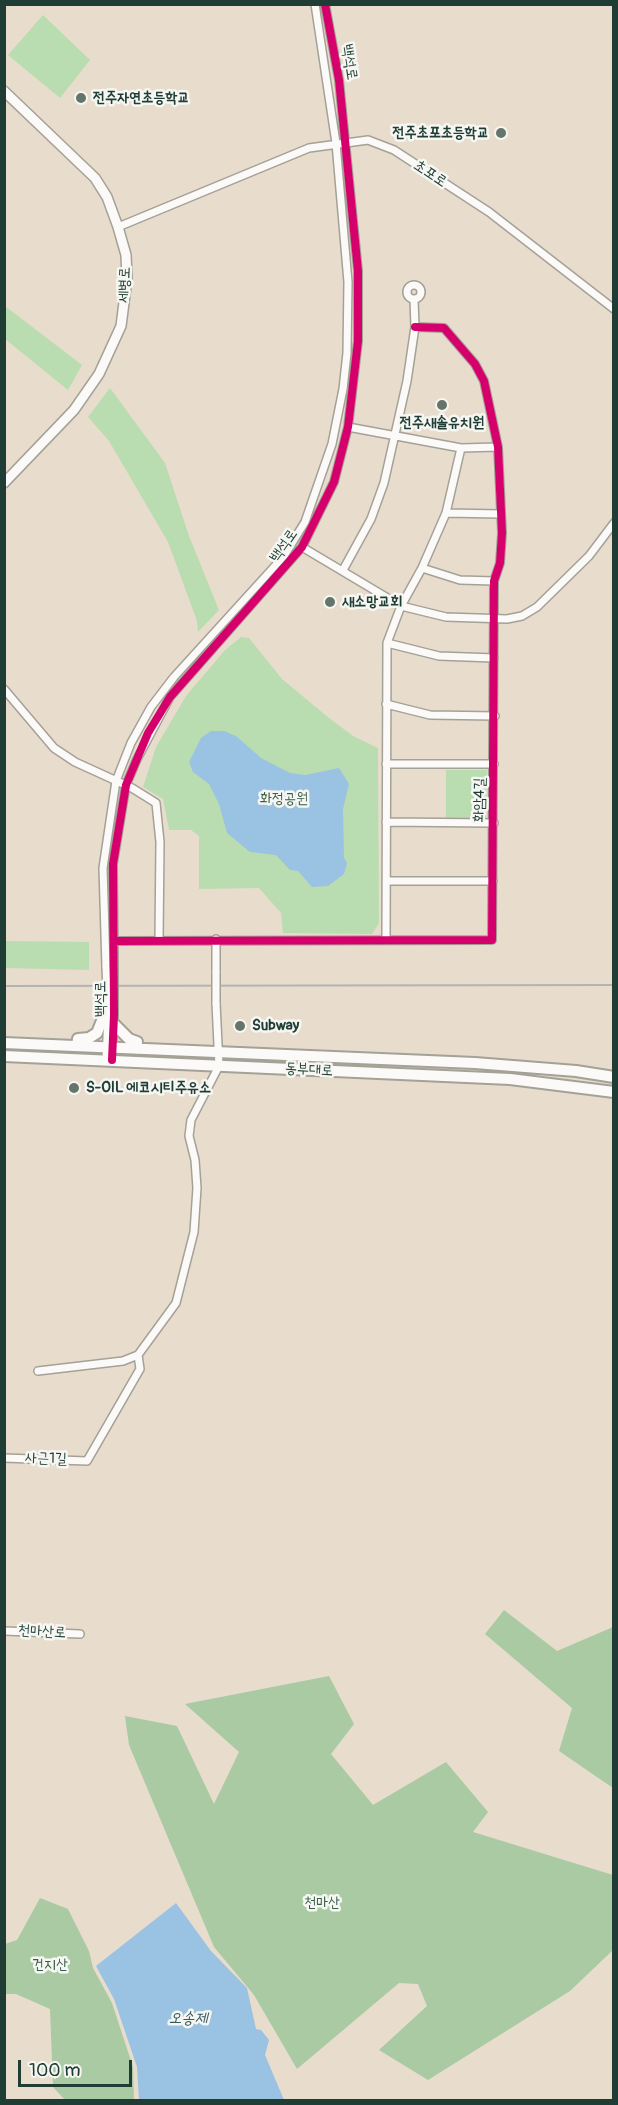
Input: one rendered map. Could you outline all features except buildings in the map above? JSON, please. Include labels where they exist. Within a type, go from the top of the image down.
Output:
[{"type":"main road","points":[[77,1046],[78,1039],[88,1038],[97,1033],[103,1018],[111,1018],[129,1039],[137,1042],[137,1049]]},
{"type":"main road","name":"동부대로","points":[[4,1043],[475,1063],[576,1071],[614,1077]]},
{"type":"main road","name":"동부대로","points":[[4,1056],[510,1079],[614,1092]]},
{"type":"street","name":"백석로","points":[[110,966],[114,941],[113,864],[126,785],[148,734],[170,698],[302,548],[334,482],[348,427],[360,302],[356,238],[315,4]]},
{"type":"street","name":"백석로","points":[[109,1060],[110,966],[103,868],[116,781],[131,743],[151,707],[198,649],[284,556],[306,522],[332,444],[343,389],[347,353],[348,282],[339,80],[325,4]]},
{"type":"street","name":"세병로","points":[[4,91],[95,178],[107,197],[126,255],[126,299],[121,326],[108,355],[80,402],[4,483]]},
{"type":"street","name":"초포로","points":[[118,227],[309,148],[368,140],[394,150],[489,212],[614,309]]},
{"type":"street","points":[[343,570],[371,519],[395,436],[415,327],[414,299]]},
{"type":"street","name":"화암4길","points":[[114,941],[492,940],[494,581],[502,548],[498,447],[484,381],[476,364],[444,328],[415,327]]},
{"type":"street","points":[[348,427],[461,448],[498,447]]},
{"type":"street","points":[[386,940],[387,643],[401,606],[422,568],[446,513],[461,448]]},
{"type":"street","points":[[446,513],[501,514]]},
{"type":"street","points":[[302,548],[401,606],[446,617],[495,619],[522,616],[537,607],[589,556],[614,523]]},
{"type":"street","points":[[422,568],[460,580],[494,581]]},
{"type":"street","points":[[387,643],[439,656],[494,658]]},
{"type":"street","points":[[4,689],[54,748],[75,762],[126,785],[156,803],[159,811],[159,940]]},
{"type":"street","points":[[386,704],[430,715],[495,716]]},
{"type":"street","points":[[386,764],[494,764]]},
{"type":"street","points":[[386,822],[494,823]]},
{"type":"street","points":[[386,881],[493,881]]},
{"type":"street","points":[[38,1371],[117,1362],[138,1355],[176,1303],[194,1232],[196,1210],[195,1160],[189,1136],[191,1120],[219,1066],[216,939]]},
{"type":"street","name":"사근1길","points":[[4,1458],[87,1461],[140,1369],[138,1355]]},
{"type":"street","name":"천마산로","points":[[4,1630],[80,1634]]},
{"type":"green space","points":[[43,15],[90,60],[60,98],[8,55]]},
{"type":"green space","points":[[5,306],[82,365],[68,390],[5,339]]},
{"type":"green space","points":[[110,388],[165,463],[189,536],[219,610],[198,632],[197,621],[168,542],[109,441],[88,417]]},
{"type":"green space","name":"화정공원","points":[[241,637],[249,638],[282,679],[329,718],[353,736],[378,748],[379,923],[372,934],[283,933],[281,913],[259,888],[199,889],[199,836],[191,830],[169,830],[163,799],[143,787],[156,747],[186,696],[225,650]]},
{"type":"green space","points":[[446,770],[487,770],[486,819],[446,819]]},
{"type":"green space","points":[[5,941],[89,942],[89,970],[5,968]]},
{"type":"green space","points":[[504,1610],[557,1651],[613,1627],[613,1788],[559,1751],[572,1708],[485,1634]]},
{"type":"green space","name":"천마산","points":[[329,1676],[354,1724],[331,1754],[373,1805],[446,1762],[488,1812],[473,1832],[613,1875],[613,1950],[570,1991],[428,2080],[379,2050],[427,2006],[418,1984],[399,1983],[297,2069],[254,1995],[214,1947],[129,1745],[125,1716],[177,1726],[214,1804],[239,1752],[185,1704]]},
{"type":"green space","name":"건지산","points":[[40,1898],[68,1909],[89,1951],[93,1968],[112,2003],[133,2067],[134,2100],[65,2100],[53,2087],[50,2009],[16,1994],[5,1994],[5,1944],[17,1940]]},
{"type":"water","points":[[211,731],[224,731],[236,736],[261,758],[290,773],[305,775],[339,768],[349,784],[343,809],[344,858],[347,863],[344,874],[328,886],[312,887],[298,871],[290,870],[276,855],[250,852],[227,833],[219,804],[209,784],[193,772],[189,762],[201,738]]},
{"type":"water","name":"오송제","points":[[176,1903],[211,1951],[247,1988],[256,2029],[261,2030],[269,2040],[265,2055],[284,2100],[139,2100],[137,2067],[114,1999],[96,1966]]},
{"type":"railway","points":[[4,986],[614,985]]},
{"type":"cycle path","points":[[112,1060],[113,864],[126,785],[148,733],[170,697],[302,547],[334,482],[348,427],[358,341],[358,271],[339,80],[325,4]]},
{"type":"cycle path","points":[[114,941],[492,940],[494,581],[500,563],[502,533],[498,447],[484,381],[475,364],[444,328],[415,327]]},
{"type":"place","name":"전주자연초등학교","points":[[81,98]]},
{"type":"place","name":"전주초포초등학교","points":[[501,133]]},
{"type":"place","name":"전주새솔유치원","points":[[442,405]]},
{"type":"place","name":"새소망교회","points":[[330,602]]},
{"type":"place","name":"Subway","points":[[240,1026]]},
{"type":"place","name":"S-OIL 에코시티주유소","points":[[74,1088]]}]
